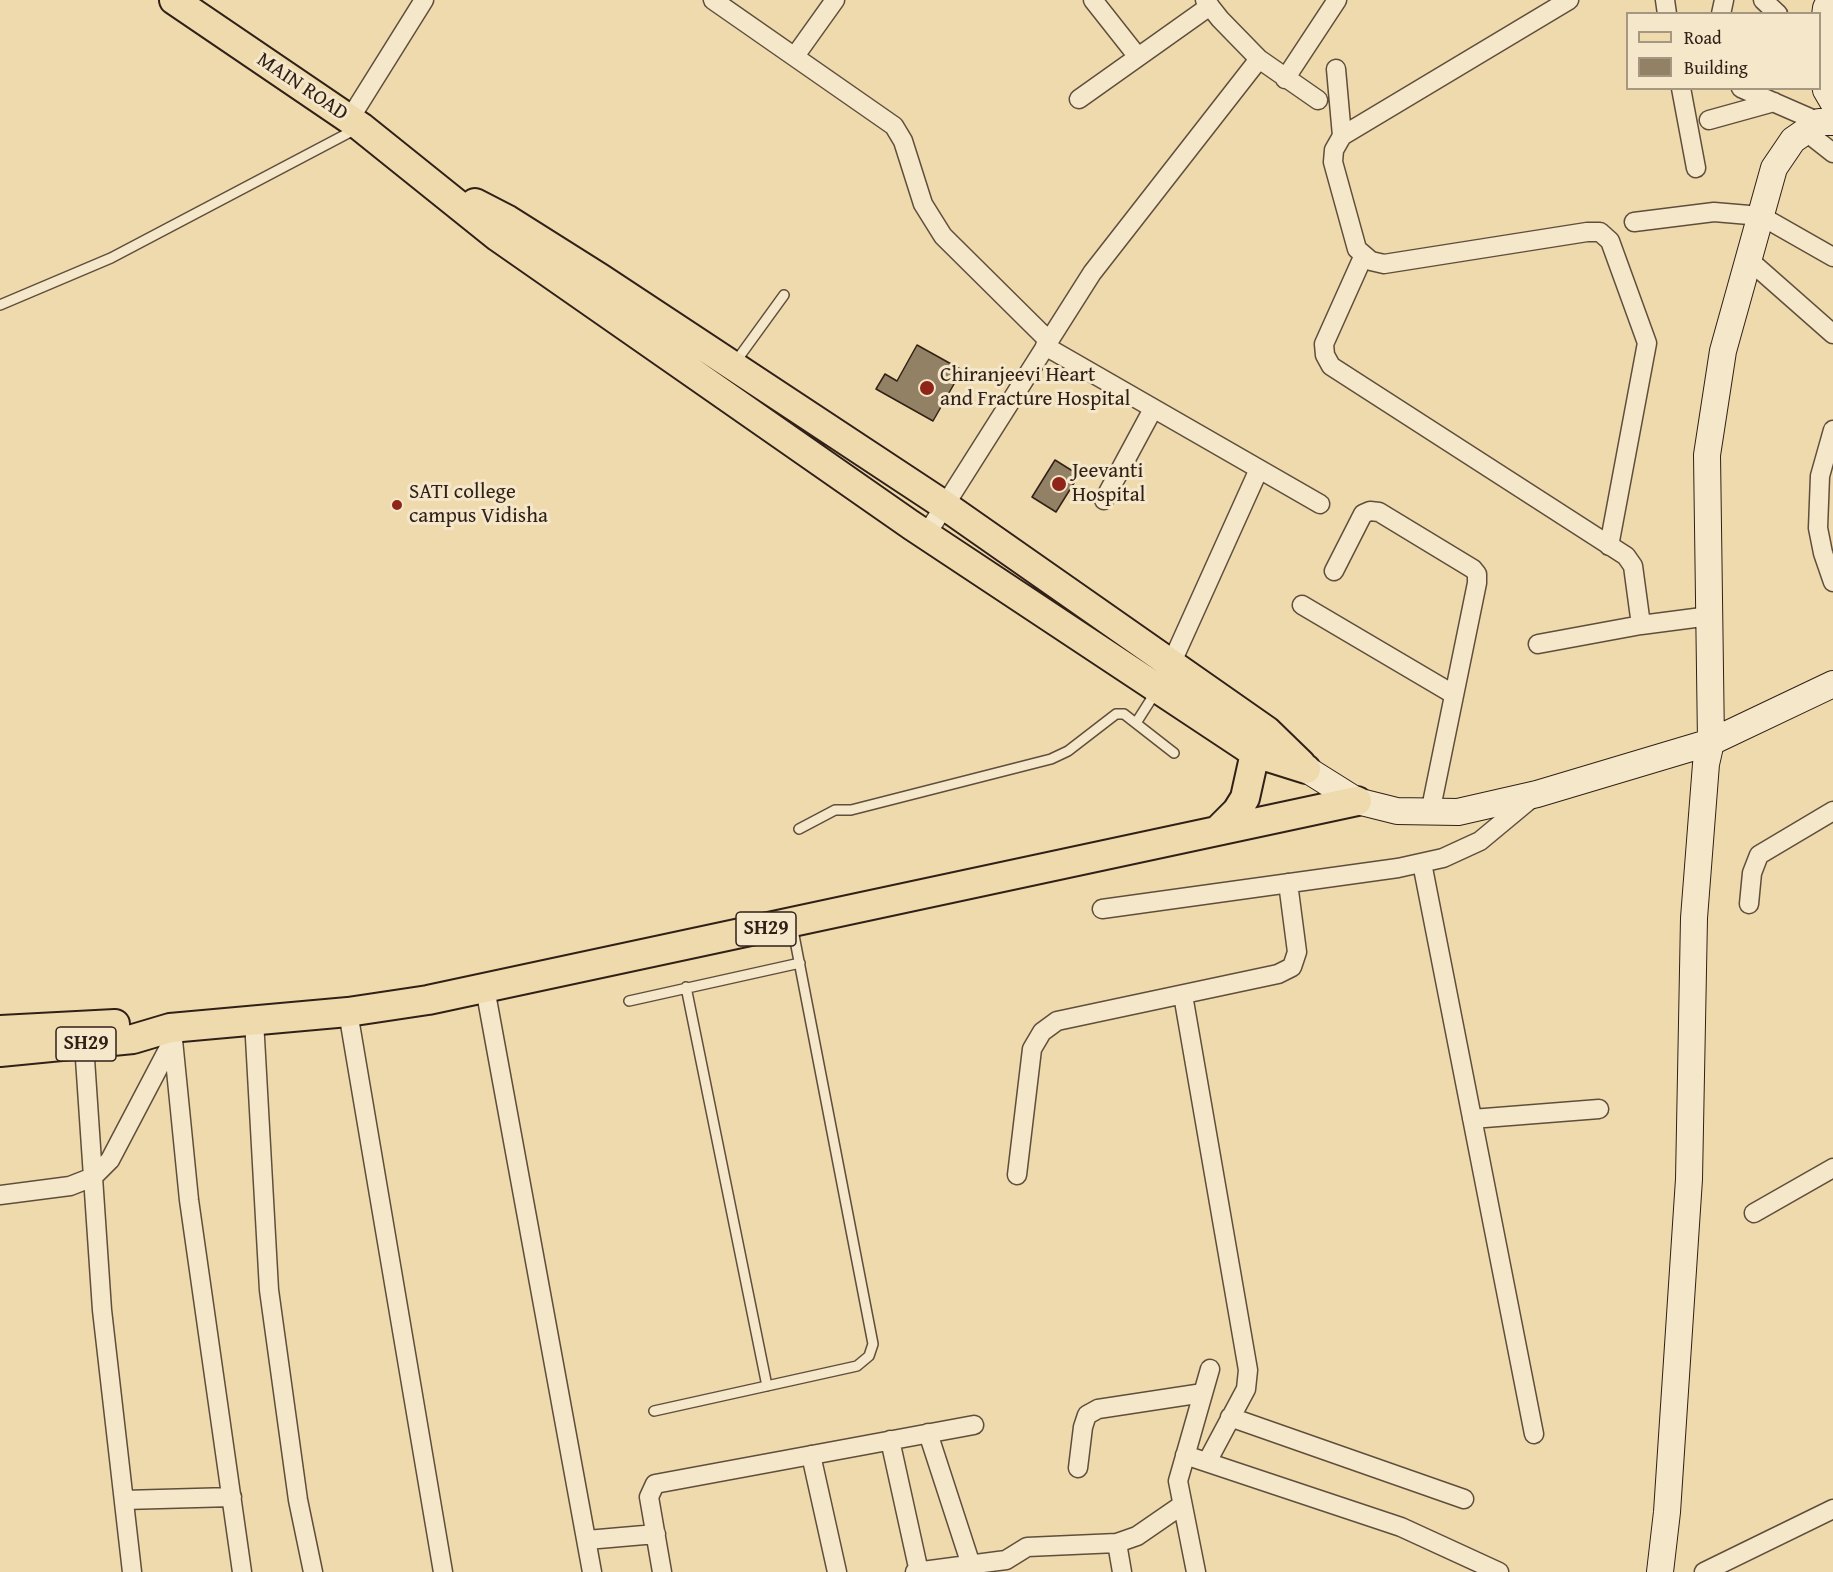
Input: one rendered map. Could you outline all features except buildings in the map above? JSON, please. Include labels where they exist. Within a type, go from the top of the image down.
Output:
[{"type":"main road","name":"MAIN ROAD","points":[[174,0],[355,123],[428,178]]},
{"type":"main road","points":[[1821,46],[1826,8],[1830,0]]},
{"type":"main road","points":[[1660,1572],[1667,1512],[1689,1179],[1694,918],[1706,764],[1711,742],[1707,454],[1723,351],[1774,168],[1793,140],[1823,119],[1826,90],[1821,60]]},
{"type":"main road","points":[[428,178],[508,220],[944,505],[1173,663],[1267,731],[1306,769],[1357,801],[1396,811],[1458,812],[1537,794],[1711,742],[1833,684]]},
{"type":"main road","points":[[428,178],[507,243],[926,535],[1255,753],[1306,769]]},
{"type":"main road","points":[[1218,831],[1237,811],[1245,798],[1255,753]]},
{"type":"main road","name":"SH29","points":[[0,1052],[133,1039],[254,1020],[348,1012],[428,1000],[1357,801]]},
{"type":"main road","name":"SH29","points":[[0,1030],[132,1023],[174,1032]]},
{"type":"street","points":[[355,123],[424,0]]},
{"type":"street","points":[[713,0],[894,126],[903,141],[923,204],[943,236],[1047,343],[1153,409],[1320,504]]},
{"type":"street","points":[[795,56],[835,0]]},
{"type":"street","points":[[1094,0],[1138,57]]},
{"type":"street","points":[[1285,78],[1337,0]]},
{"type":"street","points":[[1569,0],[1342,136],[1334,150],[1333,162],[1357,249],[1363,257],[1384,264],[1587,232],[1600,232],[1610,241],[1647,343],[1610,546]]},
{"type":"street","points":[[1762,0],[1776,12]]},
{"type":"street","points":[[1079,99],[1207,3],[1259,59],[1318,100]]},
{"type":"street","points":[[1821,51],[1833,61]]},
{"type":"street","points":[[926,535],[1092,273],[1259,59]]},
{"type":"street","points":[[1336,69],[1342,136]]},
{"type":"street","points":[[1680,90],[1696,168]]},
{"type":"street","points":[[1746,90],[1823,119],[1833,153]]},
{"type":"street","points":[[1709,120],[1774,102]]},
{"type":"street","points":[[1634,222],[1714,212],[1761,216],[1833,257]]},
{"type":"street","points":[[1363,257],[1324,344],[1325,355],[1331,366],[1626,556],[1633,566],[1641,625]]},
{"type":"street","points":[[1749,261],[1833,334]]},
{"type":"street","points":[[1104,500],[1153,409]]},
{"type":"street","points":[[1833,430],[1820,476],[1826,525],[1823,553],[1833,582]]},
{"type":"street","points":[[1158,688],[1173,663],[1259,469]]},
{"type":"street","points":[[1334,571],[1363,514],[1370,510],[1379,512],[1473,569],[1477,583],[1430,813]]},
{"type":"street","points":[[1302,605],[1453,694]]},
{"type":"street","points":[[1538,644],[1641,625],[1710,616]]},
{"type":"street","points":[[1102,909],[1443,858],[1480,841],[1537,794]]},
{"type":"street","points":[[1749,904],[1752,873],[1759,855],[1833,811]]},
{"type":"street","points":[[1422,862],[1534,1434]]},
{"type":"street","points":[[1017,1175],[1032,1049],[1042,1032],[1057,1021],[1278,975],[1292,967],[1298,952],[1288,883]]},
{"type":"street","points":[[485,988],[592,1572]]},
{"type":"street","points":[[1183,995],[1248,1370],[1246,1389],[1207,1462]]},
{"type":"street","points":[[348,1012],[442,1572]]},
{"type":"street","points":[[254,1020],[269,1290],[298,1500],[313,1572]]},
{"type":"street","points":[[0,1195],[70,1186],[93,1177],[110,1160],[174,1032]]},
{"type":"street","points":[[174,1032],[189,1200],[243,1572]]},
{"type":"street","points":[[84,1044],[102,1310],[132,1572]]},
{"type":"street","points":[[1472,1119],[1599,1109]]},
{"type":"street","points":[[1754,1213],[1833,1168]]},
{"type":"street","points":[[1196,1572],[1178,1481],[1210,1368]]},
{"type":"street","points":[[1078,1468],[1087,1415],[1098,1409],[1203,1393]]},
{"type":"street","points":[[1230,1417],[1464,1499]]},
{"type":"street","points":[[662,1572],[649,1497],[655,1484],[974,1425]]},
{"type":"street","points":[[928,1434],[971,1565]]},
{"type":"street","points":[[890,1440],[917,1572],[1006,1560],[1027,1547],[1117,1543],[1137,1536],[1182,1505]]},
{"type":"street","points":[[811,1455],[837,1572]]},
{"type":"street","points":[[1185,1455],[1401,1527],[1499,1572]]},
{"type":"street","points":[[124,1500],[232,1497]]},
{"type":"street","points":[[1704,1572],[1833,1509]]},
{"type":"street","points":[[587,1540],[656,1534]]},
{"type":"street","points":[[1117,1543],[1122,1572]]},
{"type":"lane","points":[[0,305],[111,258],[355,123]]},
{"type":"lane","points":[[733,366],[784,295]]},
{"type":"lane","points":[[1136,723],[1158,688]]},
{"type":"lane","points":[[799,829],[835,810],[851,810],[1051,759],[1068,751],[1116,714],[1124,714],[1174,753]]},
{"type":"lane","points":[[654,1411],[857,1366],[869,1356],[873,1344],[792,923]]},
{"type":"lane","points":[[629,1001],[800,963]]},
{"type":"lane","points":[[686,987],[767,1386]]},
{"type":"place","name":"Chiranjeevi Heart and Fracture Hospital","points":[[927,388]]},
{"type":"place","name":"Jeevanti Hospital","points":[[1059,484]]},
{"type":"place","name":"SATI college campus Vidisha","points":[[397,505]]}]
